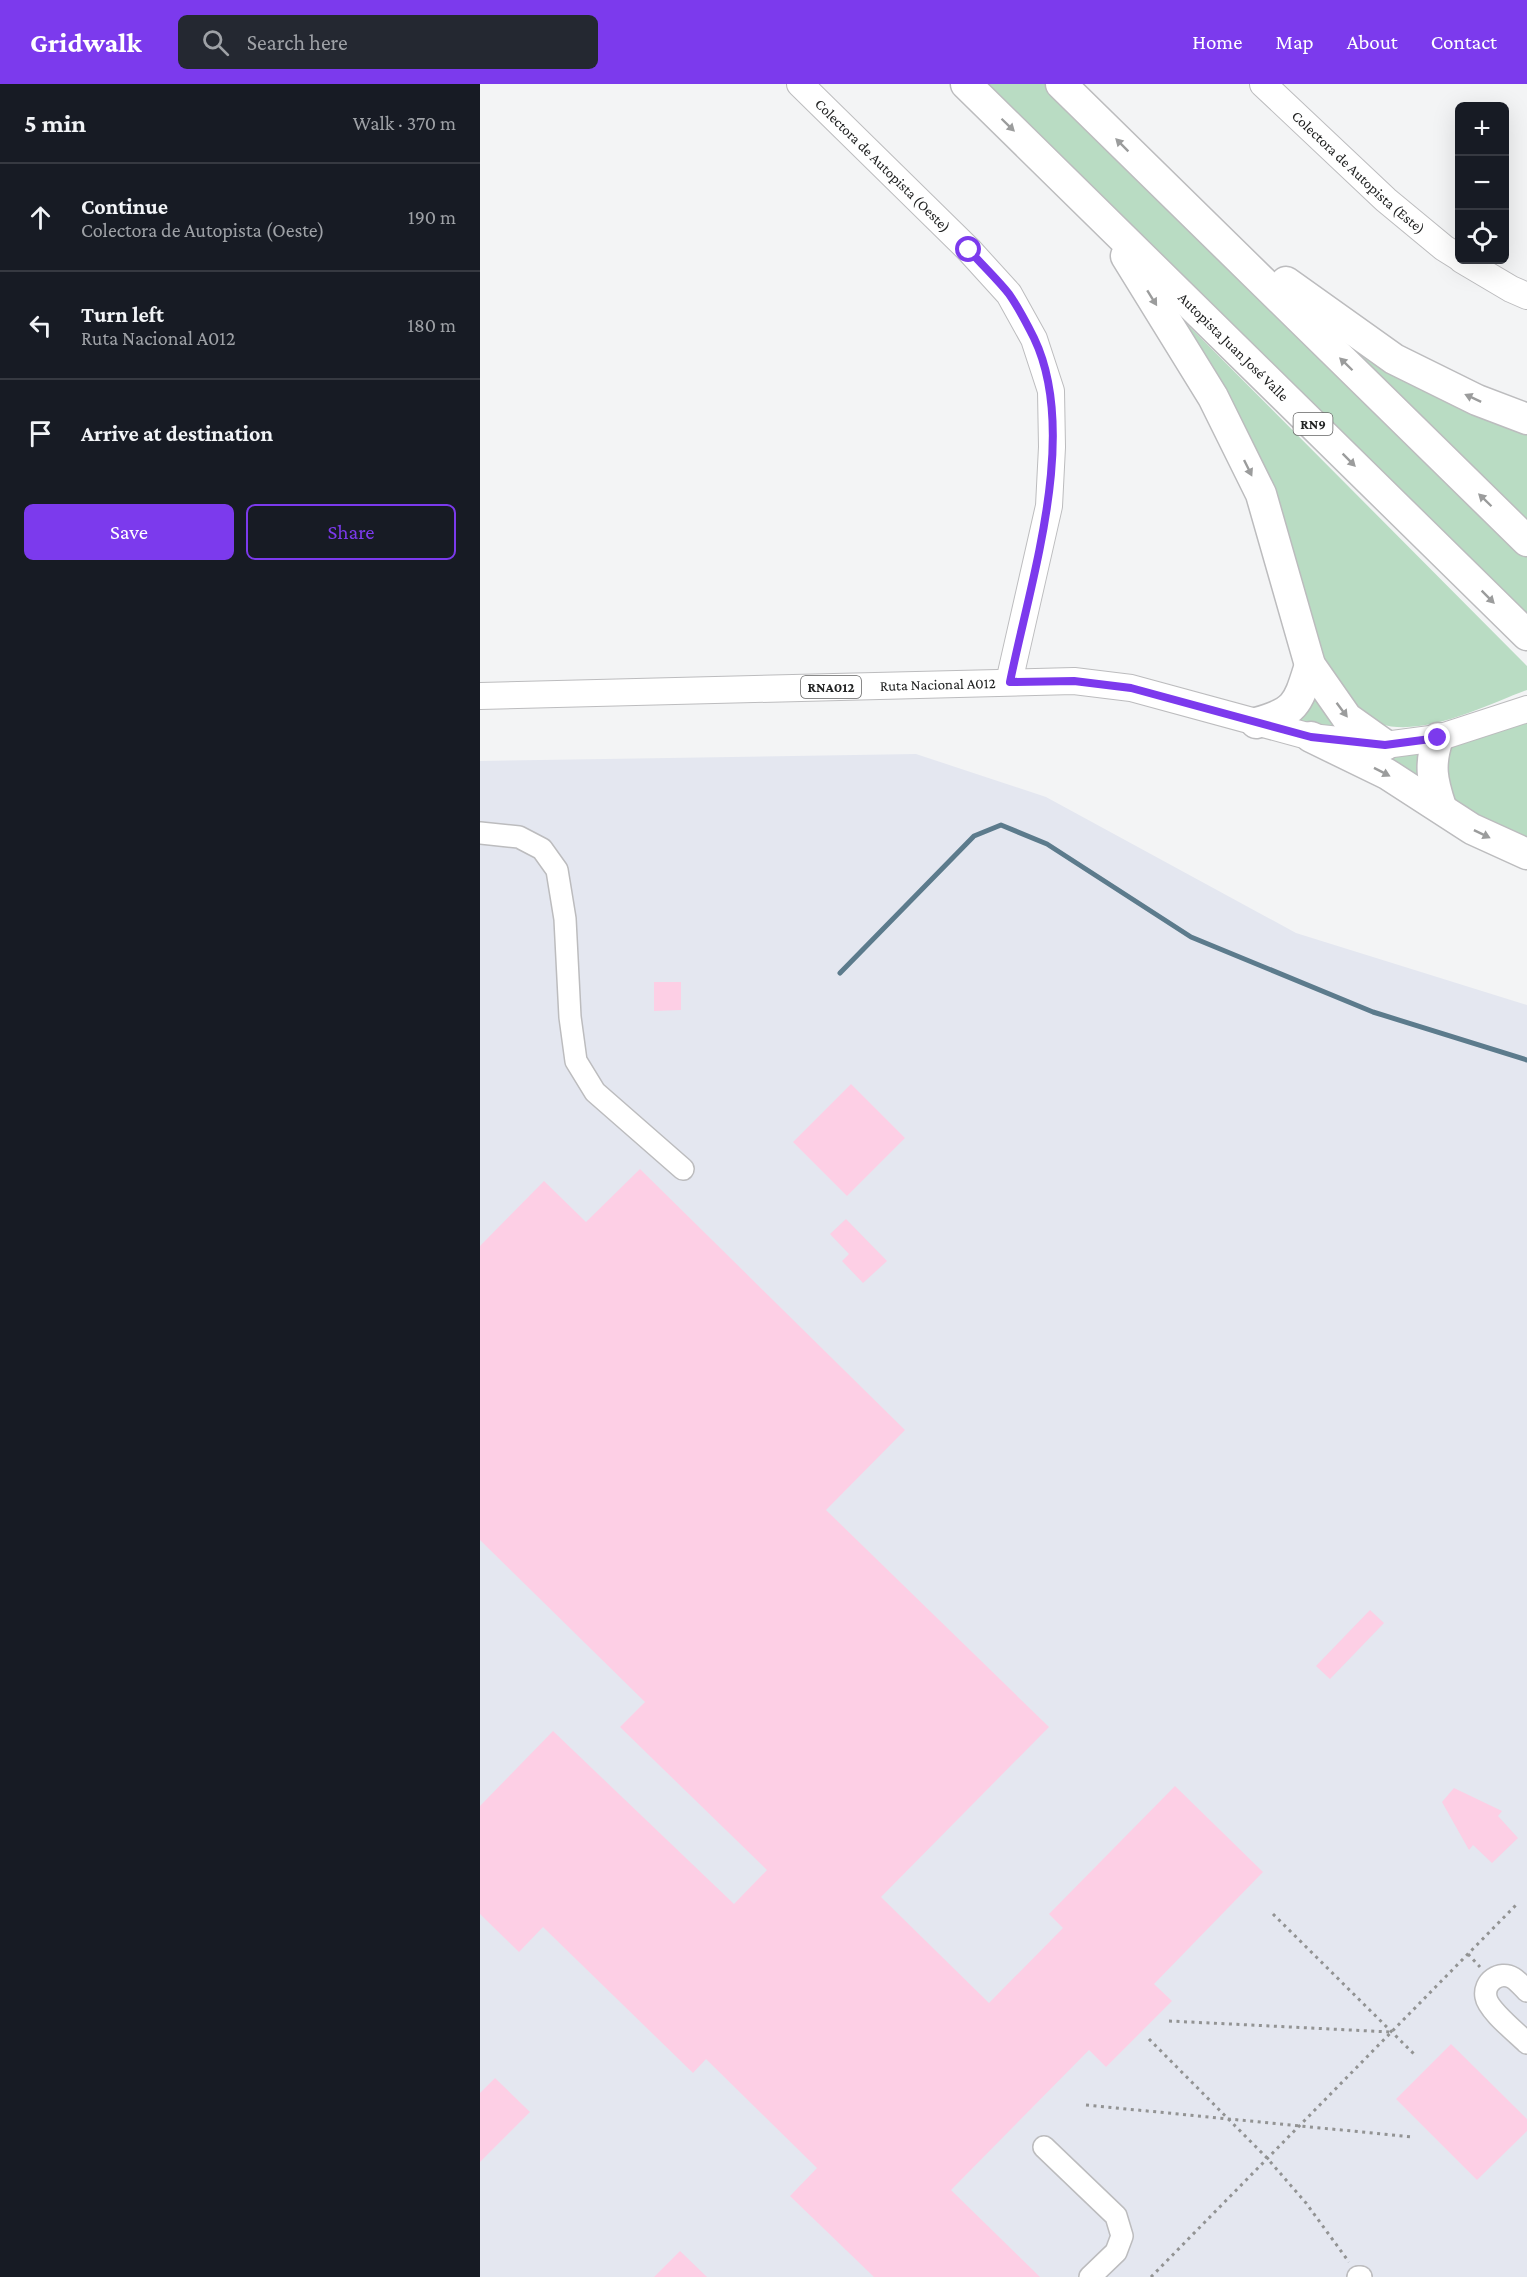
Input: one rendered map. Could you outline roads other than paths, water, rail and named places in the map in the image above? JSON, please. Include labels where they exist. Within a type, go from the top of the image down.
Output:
[{"type":"highway","name":"Autopista Juan José Valle","points":[[966,84],[1527,635]]},
{"type":"highway","points":[[1061,84],[1527,541]]},
{"type":"highway","points":[[1164,186],[1309,301],[1394,359],[1477,400],[1527,419]]},
{"type":"highway","points":[[1098,213],[1213,397],[1261,494],[1310,665],[1347,718],[1385,745]]},
{"type":"highway","points":[[1256,723],[1278,717],[1298,700],[1310,665]]},
{"type":"highway","points":[[1311,737],[1387,774],[1472,829],[1527,855]]},
{"type":"highway","points":[[1438,738],[1432,757],[1432,782],[1440,807]]},
{"type":"main road","name":"Colectora de Autopista (Oeste)","points":[[800,84],[969,250],[1009,294],[1034,339],[1051,391],[1052,447],[1049,506],[1010,682]]},
{"type":"main road","name":"Colectora de Autopista (Este)","points":[[1263,84],[1386,200],[1455,255]]},
{"type":"main road","name":"Colectora de Autopista (Este)","points":[[1469,264],[1527,296]]},
{"type":"main road","name":"Ruta Nacional A012","points":[[480,696],[1074,681],[1131,688],[1311,737],[1385,745],[1438,738],[1523,711]]},
{"type":"lane","points":[[480,833],[519,837],[542,849],[557,870],[564,919],[570,1017],[576,1060],[595,1092],[683,1169]]},
{"type":"lane","points":[[1527,1991],[1512,1977],[1501,1975],[1492,1979],[1486,1988],[1486,1999],[1492,2008],[1527,2043]]},
{"type":"lane","points":[[1044,2147],[1116,2216],[1122,2236],[1116,2252],[1090,2277]]},
{"type":"waterway","points":[[840,973],[974,836],[1001,825],[1047,844],[1191,937],[1373,1012],[1527,1060]]}]
